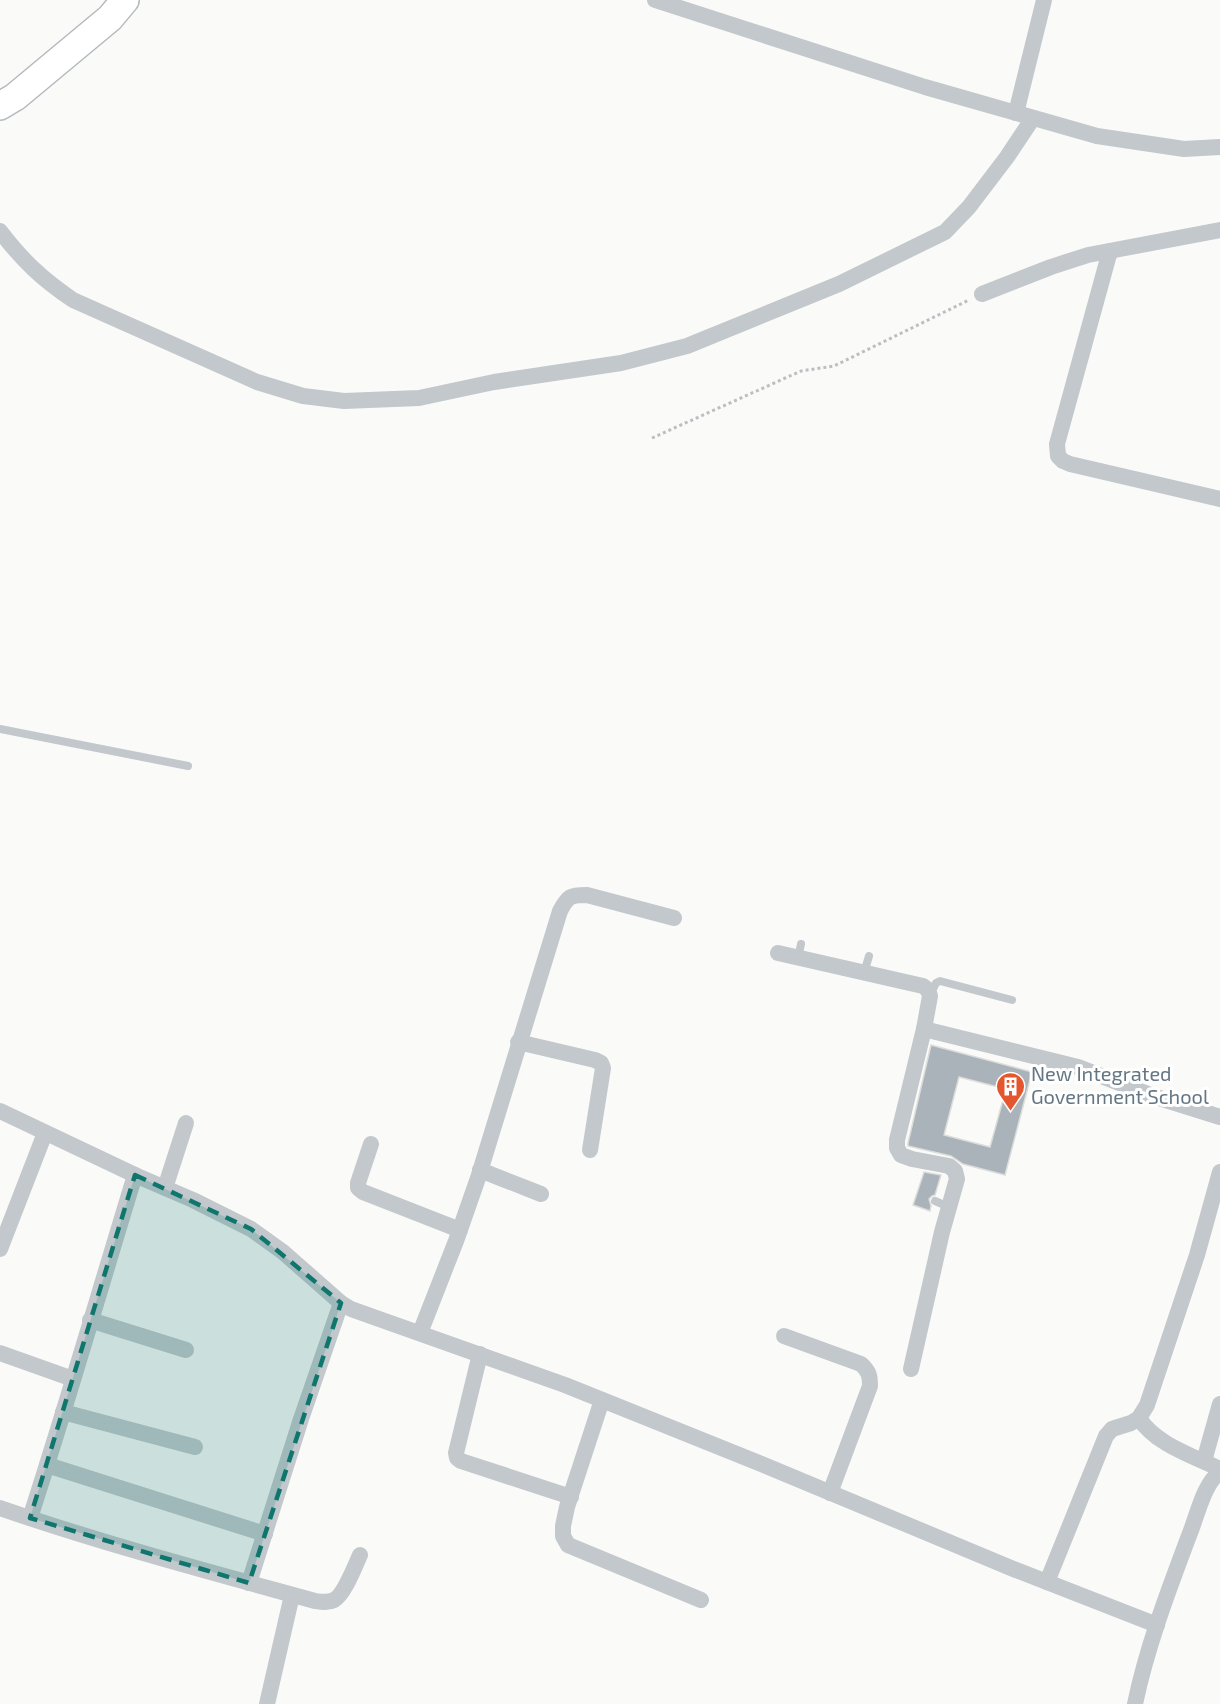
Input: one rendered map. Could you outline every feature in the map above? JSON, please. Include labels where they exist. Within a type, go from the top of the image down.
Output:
[{"type":"main road","points":[[0,106],[110,18],[125,0]]},
{"type":"street","points":[[655,0],[925,87],[1097,136],[1184,149],[1220,147]]},
{"type":"street","points":[[1016,113],[1044,0]]},
{"type":"street","points":[[0,231],[20,257],[51,285],[73,300],[257,382],[303,396],[344,401],[419,398],[494,382],[621,363],[655,355],[687,346],[839,284],[945,232],[969,207],[1033,118]]},
{"type":"street","points":[[982,294],[1088,255],[1220,230]]},
{"type":"street","points":[[1110,250],[1057,444],[1058,456],[1070,464],[1220,499]]},
{"type":"street","points":[[420,1333],[460,1230],[560,911],[567,898],[574,895],[587,895],[674,918]]},
{"type":"street","points":[[778,953],[800,951],[864,973],[923,986],[928,990],[930,996],[897,1148],[901,1155],[912,1159],[949,1166],[955,1171],[957,1179],[942,1204],[911,1369]]},
{"type":"street","points":[[924,1029],[1078,1067],[1153,1096],[1220,1117]]},
{"type":"street","points":[[519,1042],[601,1063],[603,1068],[590,1150]]},
{"type":"street","points":[[0,1111],[251,1229],[283,1252],[341,1303],[351,1309],[602,1400],[1157,1625]]},
{"type":"street","points":[[165,1188],[186,1123]]},
{"type":"street","points":[[0,1249],[45,1133]]},
{"type":"street","points":[[371,1144],[358,1188],[460,1230]]},
{"type":"street","points":[[480,1170],[541,1194]]},
{"type":"street","points":[[1047,1582],[1106,1436],[1112,1429],[1139,1418],[1147,1405],[1197,1255],[1220,1172]]},
{"type":"street","points":[[30,1518],[135,1175]]},
{"type":"street","points":[[249,1583],[341,1303]]},
{"type":"street","points":[[90,1320],[186,1350]]},
{"type":"street","points":[[784,1336],[861,1364],[868,1370],[870,1386],[830,1493]]},
{"type":"street","points":[[0,1353],[73,1378]]},
{"type":"street","points":[[480,1354],[456,1453],[457,1458],[571,1497]]},
{"type":"street","points":[[602,1400],[571,1497],[563,1526],[563,1536],[568,1545],[701,1600]]},
{"type":"street","points":[[1204,1461],[1220,1404]]},
{"type":"street","points":[[63,1412],[195,1447]]},
{"type":"street","points":[[1135,1704],[1157,1625],[1208,1486],[1220,1471],[1162,1441],[1148,1430],[1139,1418]]},
{"type":"street","points":[[47,1465],[265,1534]]},
{"type":"street","points":[[0,1508],[84,1536],[315,1601],[333,1601],[340,1596],[360,1555]]},
{"type":"street","points":[[267,1704],[292,1595]]},
{"type":"lane","points":[[0,729],[188,766]]},
{"type":"lane","points":[[864,973],[869,956]]},
{"type":"lane","points":[[930,996],[936,983],[940,981],[1012,1000]]},
{"type":"path","points":[[652,438],[801,371],[834,366],[982,294]]},
{"type":"highlighted area","points":[[135,1175],[251,1229],[341,1303],[249,1583],[30,1518]]},
{"type":"building","name":"New Integrated Government School","points":[[931,1045],[1032,1072],[1005,1175],[963,1164],[951,1156],[908,1146]],"holes":[[[959,1077],[1006,1089],[990,1147],[944,1135]]]},
{"type":"building","points":[[924,1172],[941,1175],[935,1195],[929,1199],[930,1211],[913,1205]]},
{"type":"place","name":"New Integrated Government School","points":[[1010,1112]]}]
